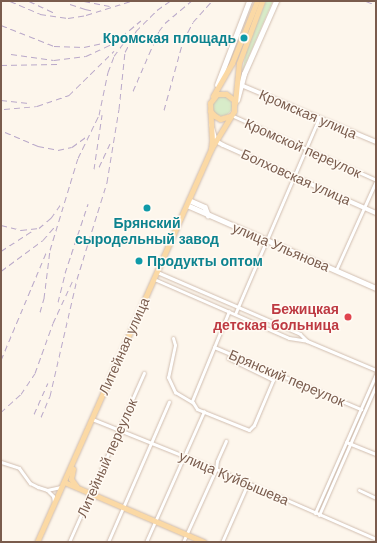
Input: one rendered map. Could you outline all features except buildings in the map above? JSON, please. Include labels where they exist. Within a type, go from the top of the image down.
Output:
[{"type":"main road","points":[[249,1],[212,98],[210,110],[218,118],[223,119],[231,116],[246,69],[276,1]]},
{"type":"main road","points":[[212,98],[232,63],[257,1]]},
{"type":"main road","points":[[235,106],[239,63],[262,1]]},
{"type":"main road","points":[[212,98],[217,94],[226,94],[234,100],[235,106]]},
{"type":"main road","name":"Литейная улица","points":[[210,110],[211,149]]},
{"type":"main road","name":"Литейная улица","points":[[37,542],[190,200],[211,149],[231,116]]},
{"type":"main road","points":[[190,200],[205,207],[208,215]]},
{"type":"main road","name":"улица Ульянова","points":[[187,205],[376,288]]},
{"type":"main road","points":[[72,463],[74,468],[71,479],[77,487]]},
{"type":"main road","points":[[64,482],[204,542]]},
{"type":"street","name":"Кромская улица","points":[[241,85],[376,142]]},
{"type":"street","name":"Кромской переулок","points":[[231,116],[376,180]]},
{"type":"street","points":[[235,314],[307,150],[319,118]]},
{"type":"street","points":[[211,124],[214,129],[216,141]]},
{"type":"street","name":"Болховская улица","points":[[216,141],[376,213]]},
{"type":"street","points":[[336,270],[376,180]]},
{"type":"street","points":[[157,272],[300,334],[307,341]]},
{"type":"street","points":[[154,279],[289,338],[307,341],[376,370]]},
{"type":"street","points":[[193,403],[193,395],[229,311]]},
{"type":"street","points":[[173,338],[175,345],[168,377],[175,392],[193,403],[197,408],[249,430],[254,425],[273,381],[270,377],[228,358]]},
{"type":"street","name":"Брянский переулок","points":[[214,347],[361,409]]},
{"type":"street","name":"Литейный переулок","points":[[69,542],[92,494],[144,373]]},
{"type":"street","points":[[315,513],[376,374]]},
{"type":"street","points":[[319,515],[376,385]]},
{"type":"street","points":[[108,542],[169,402]]},
{"type":"street","points":[[146,542],[204,411]]},
{"type":"street","name":"улица Куйбышева","points":[[92,419],[216,469],[376,539]]},
{"type":"street","points":[[183,542],[216,469],[217,461],[226,441]]},
{"type":"street","points":[[346,442],[376,454]]},
{"type":"street","points":[[1,462],[19,468],[30,482],[47,490],[53,496],[54,504]]},
{"type":"street","points":[[222,542],[248,483]]},
{"type":"street","points":[[47,490],[61,487]]},
{"type":"street","points":[[358,490],[376,498]]},
{"type":"green space","points":[[266,1],[273,1],[242,72],[248,43]]},
{"type":"green space","points":[[222,96],[229,99],[232,106],[229,113],[222,116],[215,113],[212,106],[215,99]]},
{"type":"railway","points":[[10,1],[40,14],[68,18],[86,15],[131,1]]},
{"type":"railway","points":[[29,1],[55,13]]},
{"type":"railway","points":[[84,1],[110,6]]},
{"type":"railway","points":[[41,417],[50,396],[77,279],[107,182],[119,109],[125,52],[136,31],[157,10],[170,1]]},
{"type":"railway","points":[[133,91],[159,31],[165,23],[191,1]]},
{"type":"railway","points":[[164,110],[183,41],[193,22],[212,1]]},
{"type":"railway","points":[[366,1],[376,5]]},
{"type":"railway","points":[[70,4],[95,11]]},
{"type":"railway","points":[[11,54],[54,60],[86,56],[114,43],[141,20]]},
{"type":"railway","points":[[1,25],[54,46],[84,47],[107,42]]},
{"type":"railway","points":[[40,312],[44,298],[50,250],[78,158],[99,115],[108,72],[114,56],[127,38]]},
{"type":"railway","points":[[4,109],[37,106],[69,95],[114,51]]},
{"type":"railway","points":[[1,65],[57,64]]},
{"type":"railway","points":[[1,100],[31,103]]},
{"type":"railway","points":[[94,169],[102,115]]},
{"type":"railway","points":[[5,132],[38,146],[58,150],[72,147],[86,137]]},
{"type":"railway","points":[[99,167],[110,143]]},
{"type":"railway","points":[[1,225],[21,230],[39,228],[51,218],[62,202]]},
{"type":"railway","points":[[58,302],[65,273],[88,204]]},
{"type":"railway","points":[[1,271],[43,240],[55,226]]},
{"type":"railway","points":[[1,251],[33,230]]},
{"type":"railway","points":[[1,360],[46,253]]},
{"type":"railway","points":[[1,412],[21,394],[35,373],[53,323],[73,280]]},
{"type":"railway","points":[[34,414],[48,383]]},
{"type":"place","name":"Кромская площадь","points":[[244,38]]},
{"type":"place","name":"Брянский сыродельный завод","points":[[147,208]]},
{"type":"place","name":"Продукты оптом","points":[[139,261]]},
{"type":"place","name":"Бежицкая детская больница","points":[[348,317]]}]
